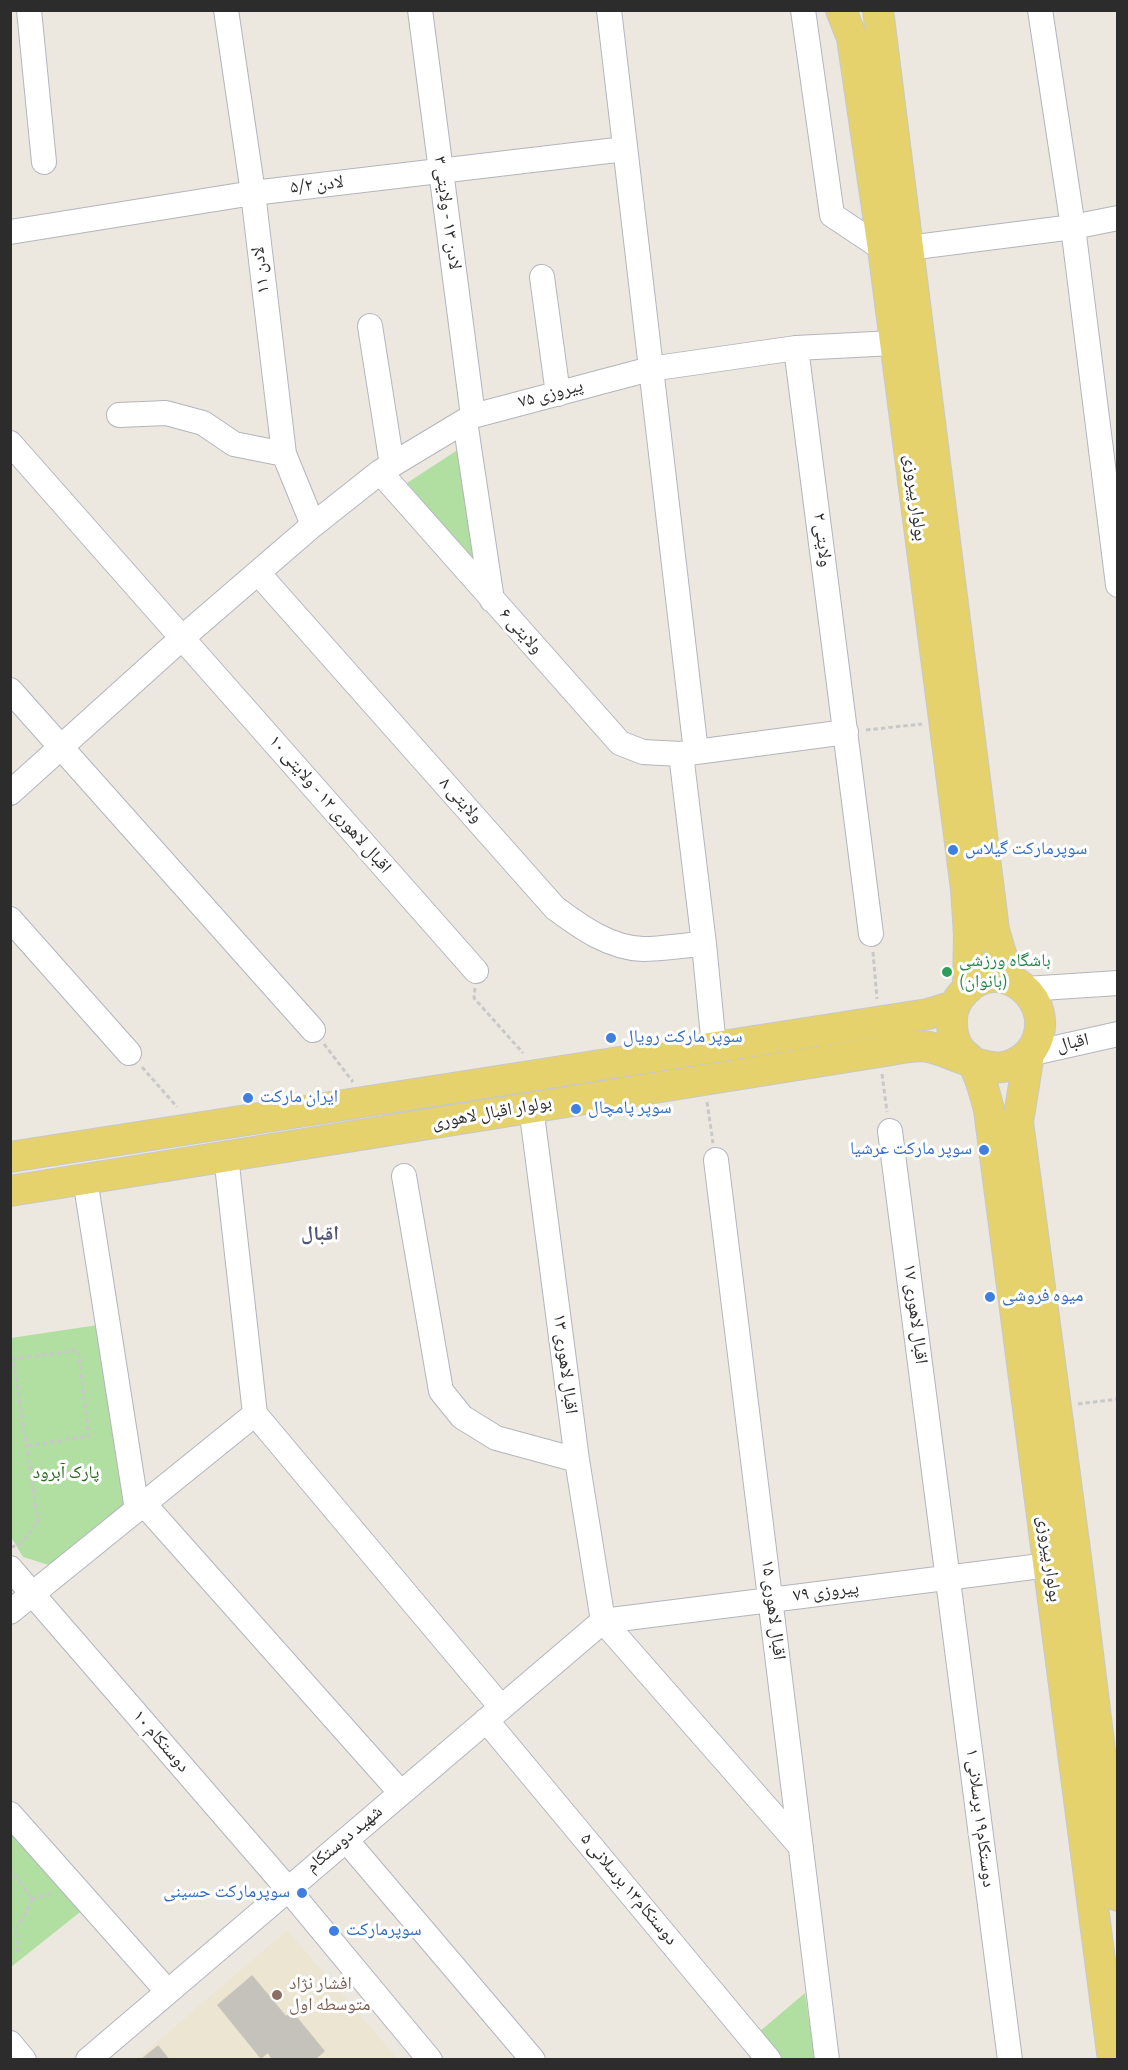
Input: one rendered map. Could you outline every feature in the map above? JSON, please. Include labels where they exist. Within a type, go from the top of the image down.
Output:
[{"type":"main road","name":"بولوار پیروزی","points":[[841,10],[852,38],[895,248],[994,930],[1017,984]]},
{"type":"main road","name":"بولوار پیروزی","points":[[878,10],[895,248],[894,344],[966,889],[969,935],[961,997]]},
{"type":"main road","points":[[996,978],[1017,984],[1037,1004],[1041,1021],[1039,1038],[1029,1054],[1019,1062],[1006,1067],[992,1068],[971,1060],[959,1049],[953,1034],[951,1021],[961,997],[984,980],[996,978]]},
{"type":"main road","name":"بولوار اقبال لاهوری","points":[[10,1157],[928,1014],[961,997]]},
{"type":"main road","name":"بولوار اقبال لاهوری","points":[[10,1191],[879,1052],[927,1047],[971,1060]]},
{"type":"main road","name":"بولوار پیروزی","points":[[1029,1054],[1018,1122],[1118,1896]]},
{"type":"main road","name":"بولوار پیروزی","points":[[971,1060],[982,1085],[989,1110],[1113,2060]]},
{"type":"main road","points":[[402,1097],[408,1128]]},
{"type":"street","points":[[29,10],[44,162]]},
{"type":"street","name":"لادن ۱۱","points":[[226,10],[253,193],[284,454],[313,525]]},
{"type":"street","name":"لادن ۱۳ - ولایتی ۳","points":[[420,10],[492,600]]},
{"type":"street","points":[[609,10],[650,369],[689,753],[714,1047]]},
{"type":"street","points":[[803,10],[832,215],[895,248],[1073,227],[1118,218]]},
{"type":"street","points":[[1040,10],[1073,227],[1118,585]]},
{"type":"street","name":"لادن ۵/۲","points":[[10,232],[253,193],[625,149]]},
{"type":"street","points":[[542,277],[558,393]]},
{"type":"street","points":[[370,326],[386,469]]},
{"type":"street","name":"پیروزی ۷۵","points":[[10,793],[313,525],[386,469],[469,419],[650,369],[796,348],[894,344]]},
{"type":"street","name":"ولایتی ۲","points":[[796,348],[872,934]]},
{"type":"street","points":[[119,415],[166,413],[203,423],[234,444],[284,454]]},
{"type":"street","name":"اقبال لاهوری ۱۲ - ولایتی ۱۰","points":[[10,443],[476,971]]},
{"type":"street","name":"ولایتی ۶","points":[[386,469],[492,600],[620,743],[643,752],[689,753],[846,732]]},
{"type":"street","name":"ولایتی ۸","points":[[258,573],[555,908],[581,927],[613,944],[643,949],[704,944]]},
{"type":"street","points":[[10,690],[313,1030]]},
{"type":"street","points":[[10,919],[129,1053]]},
{"type":"street","points":[[1017,984],[1118,983]]},
{"type":"street","name":"اقبال","points":[[1029,1054],[1118,1034]]},
{"type":"street","name":"اقبال لاهوری ۱۳","points":[[531,1107],[577,1460],[603,1621]]},
{"type":"street","name":"اقبال لاهوری ۱۷","points":[[890,1131],[948,1577]]},
{"type":"street","points":[[10,1612],[255,1414],[226,1156]]},
{"type":"street","name":"اقبال لاهوری ۱۵","points":[[716,1160],[827,2060]]},
{"type":"street","points":[[404,1176],[441,1391],[462,1417],[496,1438],[577,1460]]},
{"type":"street","points":[[85,1179],[140,1507],[400,1793]]},
{"type":"street","name":"دوستکام۱۳ برسلانی ۵","points":[[255,1414],[769,2060]]},
{"type":"street","name":"پیروزی ۷۹","points":[[603,1621],[1049,1564]]},
{"type":"street","name":"دوستکام ۱۰","points":[[10,1568],[288,1889],[430,2060]]},
{"type":"street","name":"دوستکام۱۹ برسلانی ۱","points":[[948,1577],[1010,2060]]},
{"type":"street","points":[[603,1621],[801,1847]]},
{"type":"street","name":"شهید دوستکام","points":[[91,2059],[603,1621]]},
{"type":"street","points":[[10,1814],[168,1992]]},
{"type":"street","points":[[346,1840],[533,2060]]},
{"type":"street","points":[[10,2043],[24,2060]]},
{"type":"path","points":[[846,732],[943,721]]},
{"type":"path","points":[[872,934],[879,1022]]},
{"type":"path","points":[[476,971],[474,999],[543,1074]]},
{"type":"path","points":[[313,1030],[369,1102]]},
{"type":"path","points":[[879,1052],[890,1131]]},
{"type":"path","points":[[129,1053],[196,1129]]},
{"type":"path","points":[[703,1079],[716,1160]]},
{"type":"path","points":[[10,1548],[21,1544],[38,1521],[13,1359],[78,1350],[89,1436],[27,1446]]},
{"type":"path","points":[[1056,1407],[1118,1399]]},
{"type":"path","points":[[10,1869],[32,1899],[16,1928],[18,1952]]},
{"type":"path","points":[[10,1928],[16,1928]]},
{"type":"shaded area","name":"افشار نژاد متوسطه اول","points":[[287,1930],[398,2059],[136,2060]]},
{"type":"green space","points":[[459,449],[478,566],[407,483]]},
{"type":"green space","name":"پارک آبرود","points":[[98,1325],[128,1504],[49,1565],[23,1557],[11,1537],[11,1338]]},
{"type":"green space","points":[[11,1828],[84,1909],[11,1967]]},
{"type":"green space","points":[[805,1993],[815,2059],[783,2059],[759,2032]]},
{"type":"building","points":[[252,1976],[286,2017],[292,2012],[324,2051],[314,2060],[273,2060],[268,2052],[261,2058],[218,2005]]},
{"type":"building","points":[[158,2046],[169,2060],[141,2060]]},
{"type":"place","name":"سوپرمارکت گیلاس","points":[[953,850]]},
{"type":"place","name":"باشگاه ورزشی (بانوان)","points":[[947,972]]},
{"type":"place","name":"سوپر مارکت رویال","points":[[611,1038]]},
{"type":"place","name":"ایران مارکت","points":[[248,1098]]},
{"type":"place","name":"سوپر‌ پامچال","points":[[576,1109]]},
{"type":"place","name":"سوپر مارکت عرشیا","points":[[984,1150]]},
{"type":"place","name":"میوه فروشی","points":[[990,1297]]},
{"type":"place","name":"سوپرمارکت حسینی","points":[[302,1893]]},
{"type":"place","name":"سوپرمارکت","points":[[334,1931]]},
{"type":"place","name":"افشار نژاد متوسطه اول","points":[[277,1995]]},
{"type":"district","name":"اقبال","points":[[320,1236]]}]
